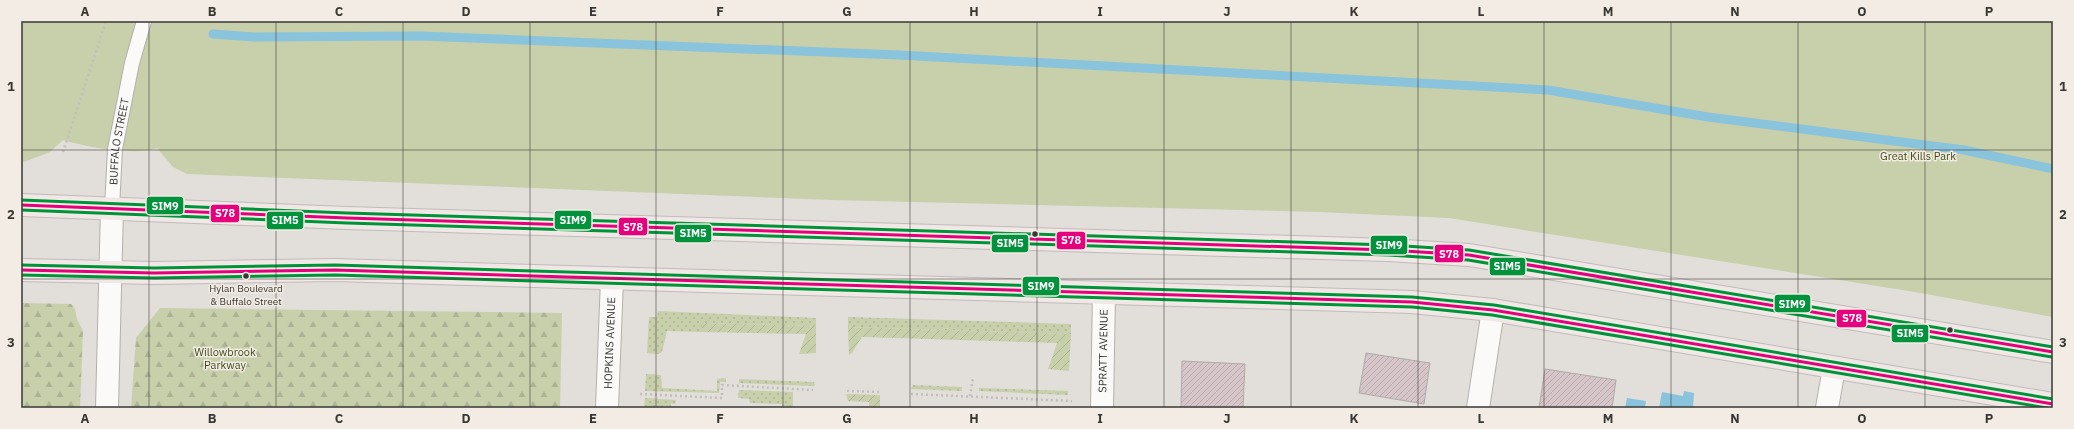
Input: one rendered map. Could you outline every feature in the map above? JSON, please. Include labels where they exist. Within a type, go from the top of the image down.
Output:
[{"type":"main road","points":[[21,206],[112,208],[355,218],[1388,250],[1469,255],[1547,266],[2053,352]]},
{"type":"main road","points":[[21,270],[110,272],[335,270],[1412,302],[1493,310],[2053,404]]},
{"type":"street","name":"BUFFALO STREET","points":[[107,408],[112,208]]},
{"type":"street","name":"HOPKINS AVENUE","points":[[607,408],[612,279]]},
{"type":"street","name":"SPRATT AVENUE","points":[[1102,408],[1104,294]]},
{"type":"street","points":[[1478,408],[1493,310]]},
{"type":"street","points":[[1827,408],[1834,368]]},
{"type":"lane","name":"BUFFALO STREET","points":[[112,208],[115,149],[132,63],[144,21]]},
{"type":"path","points":[[63,152],[106,21]]},
{"type":"path","points":[[970,396],[973,378]]},
{"type":"path","points":[[640,394],[722,398],[722,385],[813,390]]},
{"type":"path","points":[[847,391],[880,392]]},
{"type":"path","points":[[911,394],[1072,400]]},
{"type":"green space","name":"Great Kills Park","points":[[21,21],[2053,21],[2053,317],[1915,292],[1449,218],[1319,212],[832,200],[187,174],[173,167],[157,148],[136,151],[110,150],[63,140],[50,152],[21,163]]},
{"type":"green space","points":[[21,303],[71,304],[75,309],[77,319],[83,331],[80,408],[21,408]]},
{"type":"green space","name":"Willowbrook Parkway","points":[[160,308],[562,313],[560,408],[131,408],[136,338]]},
{"type":"green space","points":[[658,311],[816,318],[816,326],[702,323],[702,332],[667,331],[662,352],[658,354],[647,353],[649,317],[657,317]]},
{"type":"green space","points":[[848,317],[1071,324],[1071,334],[848,327]]},
{"type":"green space","points":[[702,323],[816,326],[816,353],[799,354],[806,334],[702,332]]},
{"type":"green space","points":[[848,327],[1071,334],[1069,371],[1048,369],[1057,343],[862,337],[852,353],[849,355]]},
{"type":"green space","points":[[646,374],[661,375],[662,388],[717,391],[717,379],[726,378],[726,382],[720,382],[719,393],[645,391]]},
{"type":"green space","points":[[739,379],[814,382],[815,386],[739,383]]},
{"type":"green space","points":[[913,385],[962,387],[962,391],[911,389]]},
{"type":"green space","points":[[979,388],[1068,391],[1068,395],[979,391]]},
{"type":"green space","points":[[739,390],[793,392],[793,408],[782,407],[782,404],[750,403],[749,399],[738,398]]},
{"type":"green space","points":[[846,394],[880,395],[880,408],[869,408],[869,402],[848,401]]},
{"type":"green space","points":[[645,398],[676,400],[675,404],[671,403],[671,408],[644,408]]},
{"type":"water","points":[[1684,391],[1694,393],[1693,408],[1659,408],[1662,392],[1683,396]]},
{"type":"water","points":[[1627,398],[1646,401],[1645,408],[1625,408]]},
{"type":"building","points":[[1366,353],[1430,363],[1424,404],[1359,393]]},
{"type":"building","points":[[1182,361],[1245,364],[1243,408],[1181,408]]},
{"type":"building","points":[[1545,369],[1616,380],[1612,408],[1539,408]]},
{"type":"waterway","points":[[213,34],[254,37],[421,36],[899,55],[1548,90],[1708,117],[1964,150],[2053,169]]},
{"type":"transit line","name":"SIM9","points":[[21,200],[347,213],[1388,245],[1469,250],[2053,347]]},
{"type":"transit line","name":"S78","points":[[21,205],[347,218],[1388,250],[1469,255],[2053,352]]},
{"type":"transit line","name":"SIM5","points":[[21,210],[347,223],[1388,255],[1468,260],[2052,357]]},
{"type":"transit line","name":"SIM9","points":[[21,265],[154,268],[335,265],[1412,297],[1494,305],[2053,399]]},
{"type":"transit line","name":"S78","points":[[21,270],[154,273],[335,270],[1412,302],[1493,310],[2053,404]]},
{"type":"transit line","name":"SIM5","points":[[21,275],[154,278],[335,275],[1412,307],[1492,315],[2047,408]]},
{"type":"place","name":"Hylan Boulevard & Buffalo Street","points":[[246,276]]}]
